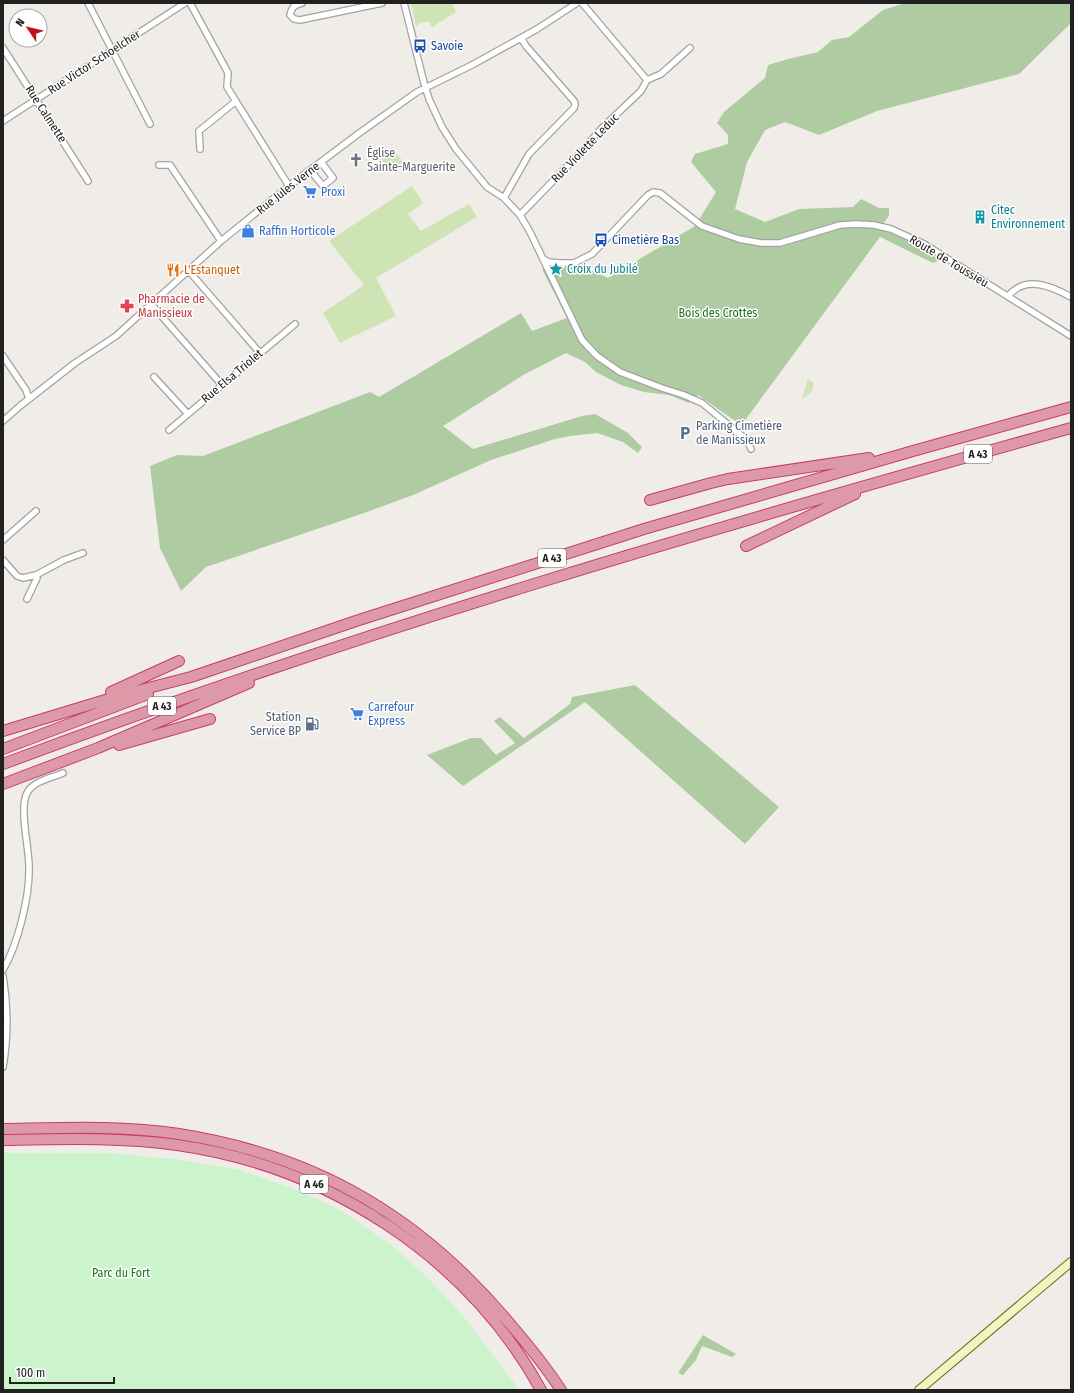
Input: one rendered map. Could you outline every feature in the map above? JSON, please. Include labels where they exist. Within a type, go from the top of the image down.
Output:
[{"type":"highway","name":"A 43","points":[[3,749],[191,677],[359,620],[553,558],[682,518],[913,451],[1071,408]]},
{"type":"highway","name":"A 43","points":[[3,764],[177,701],[448,611],[622,557],[1071,428]]},
{"type":"highway","points":[[650,500],[728,479],[913,451]]},
{"type":"highway","points":[[746,546],[886,480]]},
{"type":"highway","points":[[3,784],[67,760],[323,653]]},
{"type":"highway","points":[[74,709],[179,661]]},
{"type":"highway","points":[[3,731],[74,709],[191,677]]},
{"type":"highway","points":[[67,760],[210,719]]},
{"type":"highway","name":"A 46","points":[[3,1128],[110,1129],[178,1134],[248,1149],[278,1158],[331,1180],[382,1208],[424,1238],[475,1283],[510,1324],[554,1390]]},
{"type":"highway","name":"A 46","points":[[3,1140],[115,1140],[176,1145],[207,1150],[246,1160],[299,1178],[328,1191],[376,1217],[405,1237],[446,1271],[480,1305],[498,1326],[525,1363],[541,1390]]},
{"type":"highway","points":[[510,1324],[534,1352],[561,1390]]},
{"type":"street","points":[[88,3],[150,124]]},
{"type":"street","name":"Rue Victor Schoelcher","points":[[3,121],[185,3]]},
{"type":"street","points":[[190,3],[228,73],[227,87],[289,186]]},
{"type":"street","points":[[302,3],[295,4],[291,9],[290,15],[294,19],[300,20],[382,3]]},
{"type":"street","points":[[404,3],[429,99],[442,127],[456,149],[487,187],[504,198],[520,215],[530,232],[582,340],[597,356],[620,372],[702,403],[747,440],[751,449]]},
{"type":"street","name":"Rue Jules Verne","points":[[3,421],[28,399],[75,363],[116,336],[222,240],[320,162],[414,94],[472,65],[521,38],[577,3]]},
{"type":"street","points":[[582,3],[647,80]]},
{"type":"street","points":[[504,198],[529,154],[574,108],[575,104],[521,38]]},
{"type":"street","name":"Rue Calmette","points":[[3,48],[88,181]]},
{"type":"street","name":"Rue Violette Leduc","points":[[520,215],[582,151],[601,129],[641,91],[647,80],[661,74],[690,48]]},
{"type":"street","points":[[200,149],[199,131],[236,101]]},
{"type":"street","points":[[310,170],[322,186],[333,178],[320,162]]},
{"type":"street","points":[[159,165],[170,165],[222,240]]},
{"type":"street","name":"Route de Toussieu","points":[[543,259],[549,262],[574,263],[592,254],[648,195],[654,192],[660,192],[702,226],[739,239],[761,243],[780,243],[840,225],[874,225],[892,229],[924,244],[1071,336]]},
{"type":"street","points":[[188,270],[260,353]]},
{"type":"street","points":[[1008,296],[1014,289],[1036,284],[1052,288],[1071,298]]},
{"type":"street","points":[[151,304],[222,385]]},
{"type":"street","name":"Rue Elsa Triolet","points":[[170,430],[295,324]]},
{"type":"street","points":[[3,356],[26,390],[28,399]]},
{"type":"street","points":[[154,376],[188,414]]},
{"type":"street","points":[[3,540],[36,512]]},
{"type":"street","points":[[3,560],[17,576],[23,578],[36,575],[64,560],[83,553]]},
{"type":"street","points":[[27,599],[37,578],[36,575]]},
{"type":"street","points":[[3,970],[10,956],[26,903],[28,889],[29,857],[24,808],[26,796],[30,788],[38,782],[63,773]]},
{"type":"street","points":[[3,976],[7,1022],[3,1067]]},
{"type":"street","points":[[919,1390],[1071,1262]]},
{"type":"green space","points":[[411,3],[452,3],[456,12],[432,27],[429,22],[422,22],[416,26]]},
{"type":"green space","name":"Bois des Crottes","points":[[905,3],[1071,3],[1071,23],[1019,74],[877,111],[819,135],[785,122],[765,130],[747,162],[735,209],[765,222],[799,209],[853,207],[861,199],[879,208],[889,208],[889,216],[879,229],[913,242],[940,260],[933,263],[880,237],[743,423],[738,423],[698,395],[689,403],[669,395],[644,392],[621,385],[596,372],[585,362],[566,353],[525,374],[443,426],[473,449],[582,416],[595,414],[628,433],[642,447],[638,453],[623,442],[597,433],[555,439],[491,460],[413,495],[367,512],[206,567],[181,591],[160,548],[150,466],[177,455],[203,456],[370,392],[379,397],[521,313],[532,331],[567,318],[542,269],[581,266],[608,278],[695,226],[716,192],[691,162],[695,154],[728,144],[728,135],[717,123],[724,112],[765,78],[768,65],[818,52],[832,40],[849,37],[883,10]]},
{"type":"green space","points":[[393,148],[403,162],[389,172],[379,158]]},
{"type":"green space","points":[[412,186],[423,203],[408,214],[421,231],[469,204],[477,217],[376,278],[396,316],[340,343],[323,313],[364,285],[329,241]]},
{"type":"green space","points":[[808,379],[814,383],[812,392],[802,399]]},
{"type":"green space","points":[[635,685],[779,807],[745,844],[585,702],[463,786],[427,755],[471,738],[481,738],[496,755],[515,743],[494,721],[500,717],[524,738],[570,704],[572,697]]},
{"type":"green space","name":"Parc du Fort","points":[[3,1153],[109,1153],[173,1159],[237,1169],[297,1190],[340,1210],[390,1244],[428,1278],[464,1317],[518,1390],[3,1390]]},
{"type":"green space","points":[[703,1335],[736,1354],[732,1357],[702,1346],[696,1360],[683,1375],[678,1373]]},
{"type":"place","name":"Savoie","points":[[420,46]]},
{"type":"place","name":"Église Sainte-Marguerite","points":[[356,160]]},
{"type":"place","name":"Proxi","points":[[310,192]]},
{"type":"place","name":"Citec Environnement","points":[[980,217]]},
{"type":"place","name":"Raffin Horticole","points":[[248,231]]},
{"type":"place","name":"Cimetière Bas","points":[[601,240]]},
{"type":"place","name":"Croix du Jubilé","points":[[556,269]]},
{"type":"place","name":"L'Estanquet","points":[[173,270]]},
{"type":"place","name":"Pharmacie de Manissieux","points":[[127,306]]},
{"type":"place","name":"Parking Cimetière de Manissieux","points":[[685,433]]},
{"type":"place","name":"Carrefour Express","points":[[357,714]]},
{"type":"place","name":"Station Service BP","points":[[312,724]]}]
